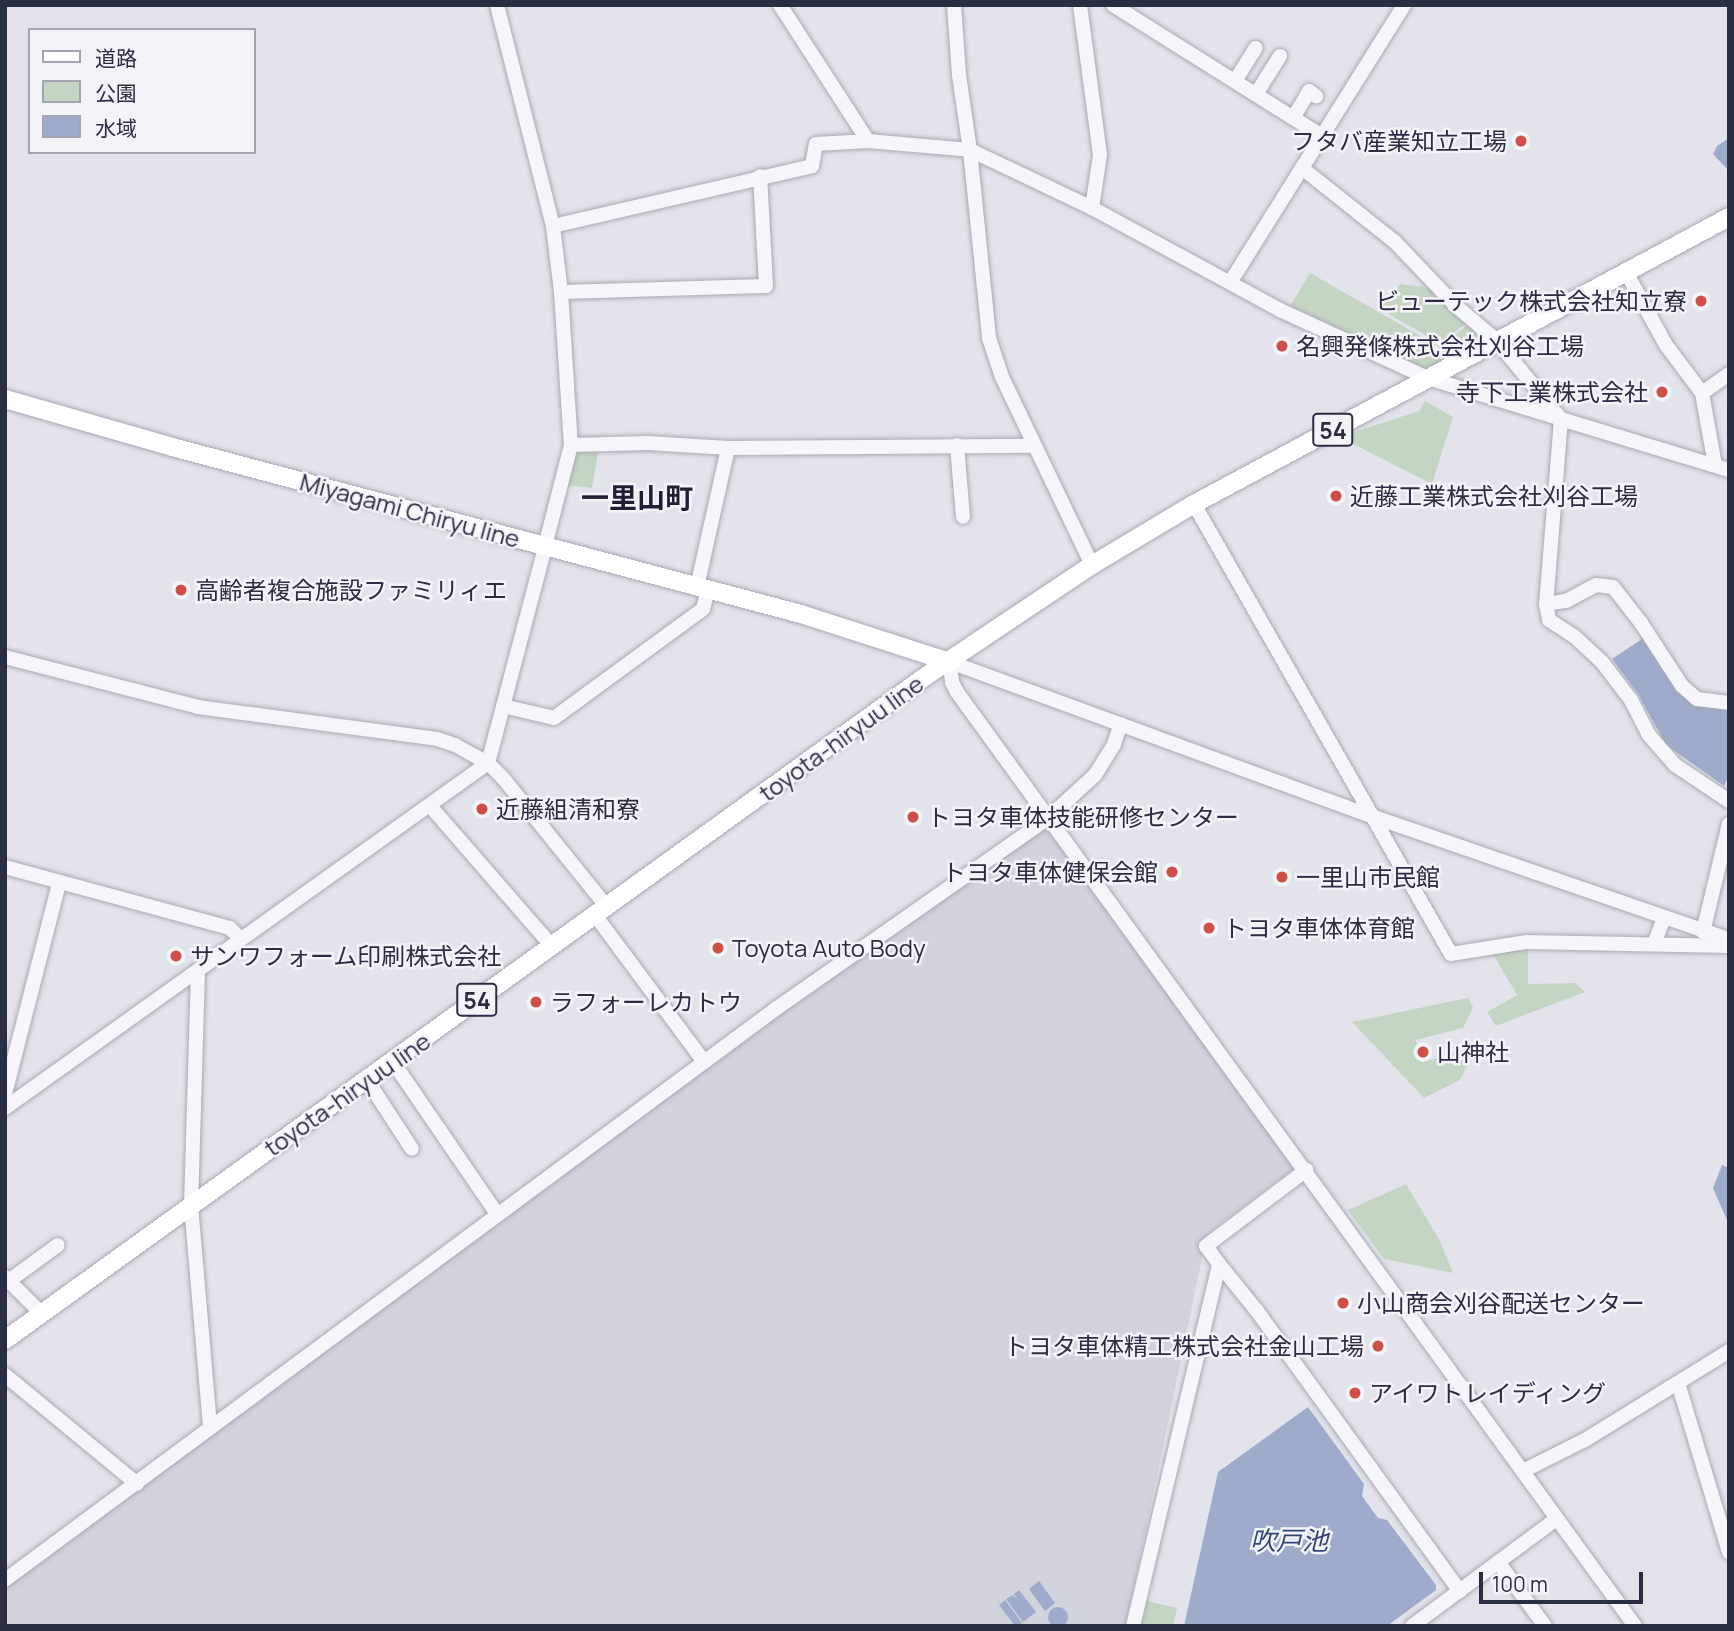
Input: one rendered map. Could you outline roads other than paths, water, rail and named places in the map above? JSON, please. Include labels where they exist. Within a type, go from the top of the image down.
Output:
[{"type":"main road","name":"toyota-hiryuu line","points":[[5,1340],[601,911],[1091,565],[1194,504],[1729,217]]},
{"type":"main road","name":"Miyagami Chiryu line","points":[[5,399],[800,621],[814,620],[950,662]]},
{"type":"main road","name":"Miyagami Chiryu line","points":[[5,408],[170,456],[544,550]]},
{"type":"street","points":[[5,1108],[488,763],[571,445],[561,292],[553,226],[498,5]]},
{"type":"street","points":[[780,5],[869,141]]},
{"type":"street","points":[[954,5],[959,75],[970,150],[989,338],[1002,377],[1091,565]]},
{"type":"street","points":[[1080,5],[1100,155],[1093,208]]},
{"type":"street","points":[[1113,5],[1322,136]]},
{"type":"street","points":[[1231,281],[1404,5]]},
{"type":"street","points":[[1236,80],[1256,48]]},
{"type":"street","points":[[1256,94],[1280,56]]},
{"type":"street","points":[[1293,118],[1310,92],[1316,96]]},
{"type":"street","points":[[553,226],[812,166],[816,144],[869,141],[970,150],[1093,208],[1280,310],[1428,379],[1722,468]]},
{"type":"street","points":[[1302,168],[1395,242],[1456,306],[1496,340],[1561,419],[1546,604],[1549,620],[1575,637],[1602,662],[1631,700],[1648,734],[1675,765],[1729,801]]},
{"type":"street","points":[[561,292],[766,286],[760,176]]},
{"type":"street","points":[[1626,272],[1666,345],[1702,393],[1722,468]]},
{"type":"street","points":[[1702,393],[1729,374]]},
{"type":"street","points":[[571,445],[648,443],[728,448],[1034,446]]},
{"type":"street","points":[[957,445],[963,517]]},
{"type":"street","points":[[503,706],[554,718],[703,608],[702,592],[728,448]]},
{"type":"street","points":[[1194,504],[1451,954],[1527,942],[1729,946]]},
{"type":"street","points":[[1546,604],[1566,601],[1596,585],[1613,587],[1642,623],[1682,686],[1697,699],[1729,703]]},
{"type":"street","points":[[5,657],[198,707],[437,739],[455,745],[488,763],[503,778],[601,911],[704,1062]]},
{"type":"street","points":[[1635,1626],[957,692],[952,682],[950,662],[1374,817],[1729,939]]},
{"type":"street","points":[[5,1580],[137,1484],[210,1425],[704,1062],[1048,818],[1095,775],[1114,744],[1121,724]]},
{"type":"street","points":[[430,807],[552,946]]},
{"type":"street","points":[[1703,932],[1729,824]]},
{"type":"street","points":[[5,867],[230,928],[241,940]]},
{"type":"street","points":[[5,1094],[59,883]]},
{"type":"street","points":[[1654,944],[1664,918]]},
{"type":"street","points":[[198,971],[191,1205],[210,1425]]},
{"type":"street","points":[[393,1062],[498,1214]]},
{"type":"street","points":[[367,1080],[412,1149]]},
{"type":"street","points":[[1306,1170],[1206,1246],[1257,1311],[1460,1591]]},
{"type":"street","points":[[41,1313],[8,1278],[58,1245]]},
{"type":"street","points":[[1133,1626],[1219,1264]]},
{"type":"street","points":[[1523,1472],[1585,1440],[1729,1351]]},
{"type":"street","points":[[5,1375],[137,1484]]},
{"type":"street","points":[[1678,1383],[1729,1552]]},
{"type":"street","points":[[1712,1489],[1729,1487]]},
{"type":"street","points":[[1412,1626],[1556,1519]]},
{"type":"street","points":[[1498,1562],[1545,1626]]},
{"type":"water","points":[[1729,138],[1729,171],[1713,154],[1717,146]]},
{"type":"water","points":[[1645,637],[1677,688],[1729,708],[1729,776],[1724,786],[1666,745],[1638,694],[1612,659]]},
{"type":"water","points":[[1722,1165],[1729,1168],[1729,1225],[1713,1188]]},
{"type":"water","name":"吹戸池","points":[[1308,1407],[1364,1484],[1362,1496],[1378,1518],[1387,1520],[1436,1585],[1436,1590],[1387,1626],[1184,1626],[1218,1472]]},
{"type":"water","points":[[1039,1581],[1055,1603],[1045,1611],[1029,1589]]},
{"type":"water","points":[[1019,1590],[1036,1612],[1023,1622],[1006,1599],[1013,1595],[1018,1600],[1014,1594]]},
{"type":"water","points":[[1005,1600],[1022,1623],[1018,1626],[1015,1626],[999,1605]]},
{"type":"water","points":[[1058,1607],[1065,1610],[1068,1617],[1065,1624],[1058,1627],[1051,1624],[1048,1617],[1051,1610]]},
{"type":"place","name":"フタバ産業知立工場","points":[[1521,141]]},
{"type":"place","name":"ビューテック株式会社知立寮","points":[[1701,301]]},
{"type":"place","name":"名興発條株式会社刈谷工場","points":[[1282,346]]},
{"type":"place","name":"寺下工業株式会社","points":[[1662,392]]},
{"type":"place","name":"近藤工業株式会社刈谷工場","points":[[1336,496]]},
{"type":"place","name":"高齢者複合施設ファミリィエ","points":[[181,590]]},
{"type":"place","name":"近藤組清和寮","points":[[482,809]]},
{"type":"place","name":"トヨタ車体技能研修センター","points":[[913,817]]},
{"type":"place","name":"トヨタ車体健保会館","points":[[1172,872]]},
{"type":"place","name":"一里山市民館","points":[[1282,877]]},
{"type":"place","name":"トヨタ車体体育館","points":[[1209,928]]},
{"type":"place","name":"Toyota Auto Body","points":[[718,948]]},
{"type":"place","name":"サンワフォーム印刷株式会社","points":[[176,956]]},
{"type":"place","name":"ラフォーレカトウ","points":[[536,1002]]},
{"type":"place","name":"山神社","points":[[1423,1052]]},
{"type":"place","name":"小山商会刈谷配送センター","points":[[1343,1303]]},
{"type":"place","name":"トヨタ車体精工株式会社金山工場","points":[[1378,1346]]},
{"type":"place","name":"アイワトレイディング","points":[[1355,1393]]},
{"type":"district","name":"一里山町","points":[[637,497]]}]
